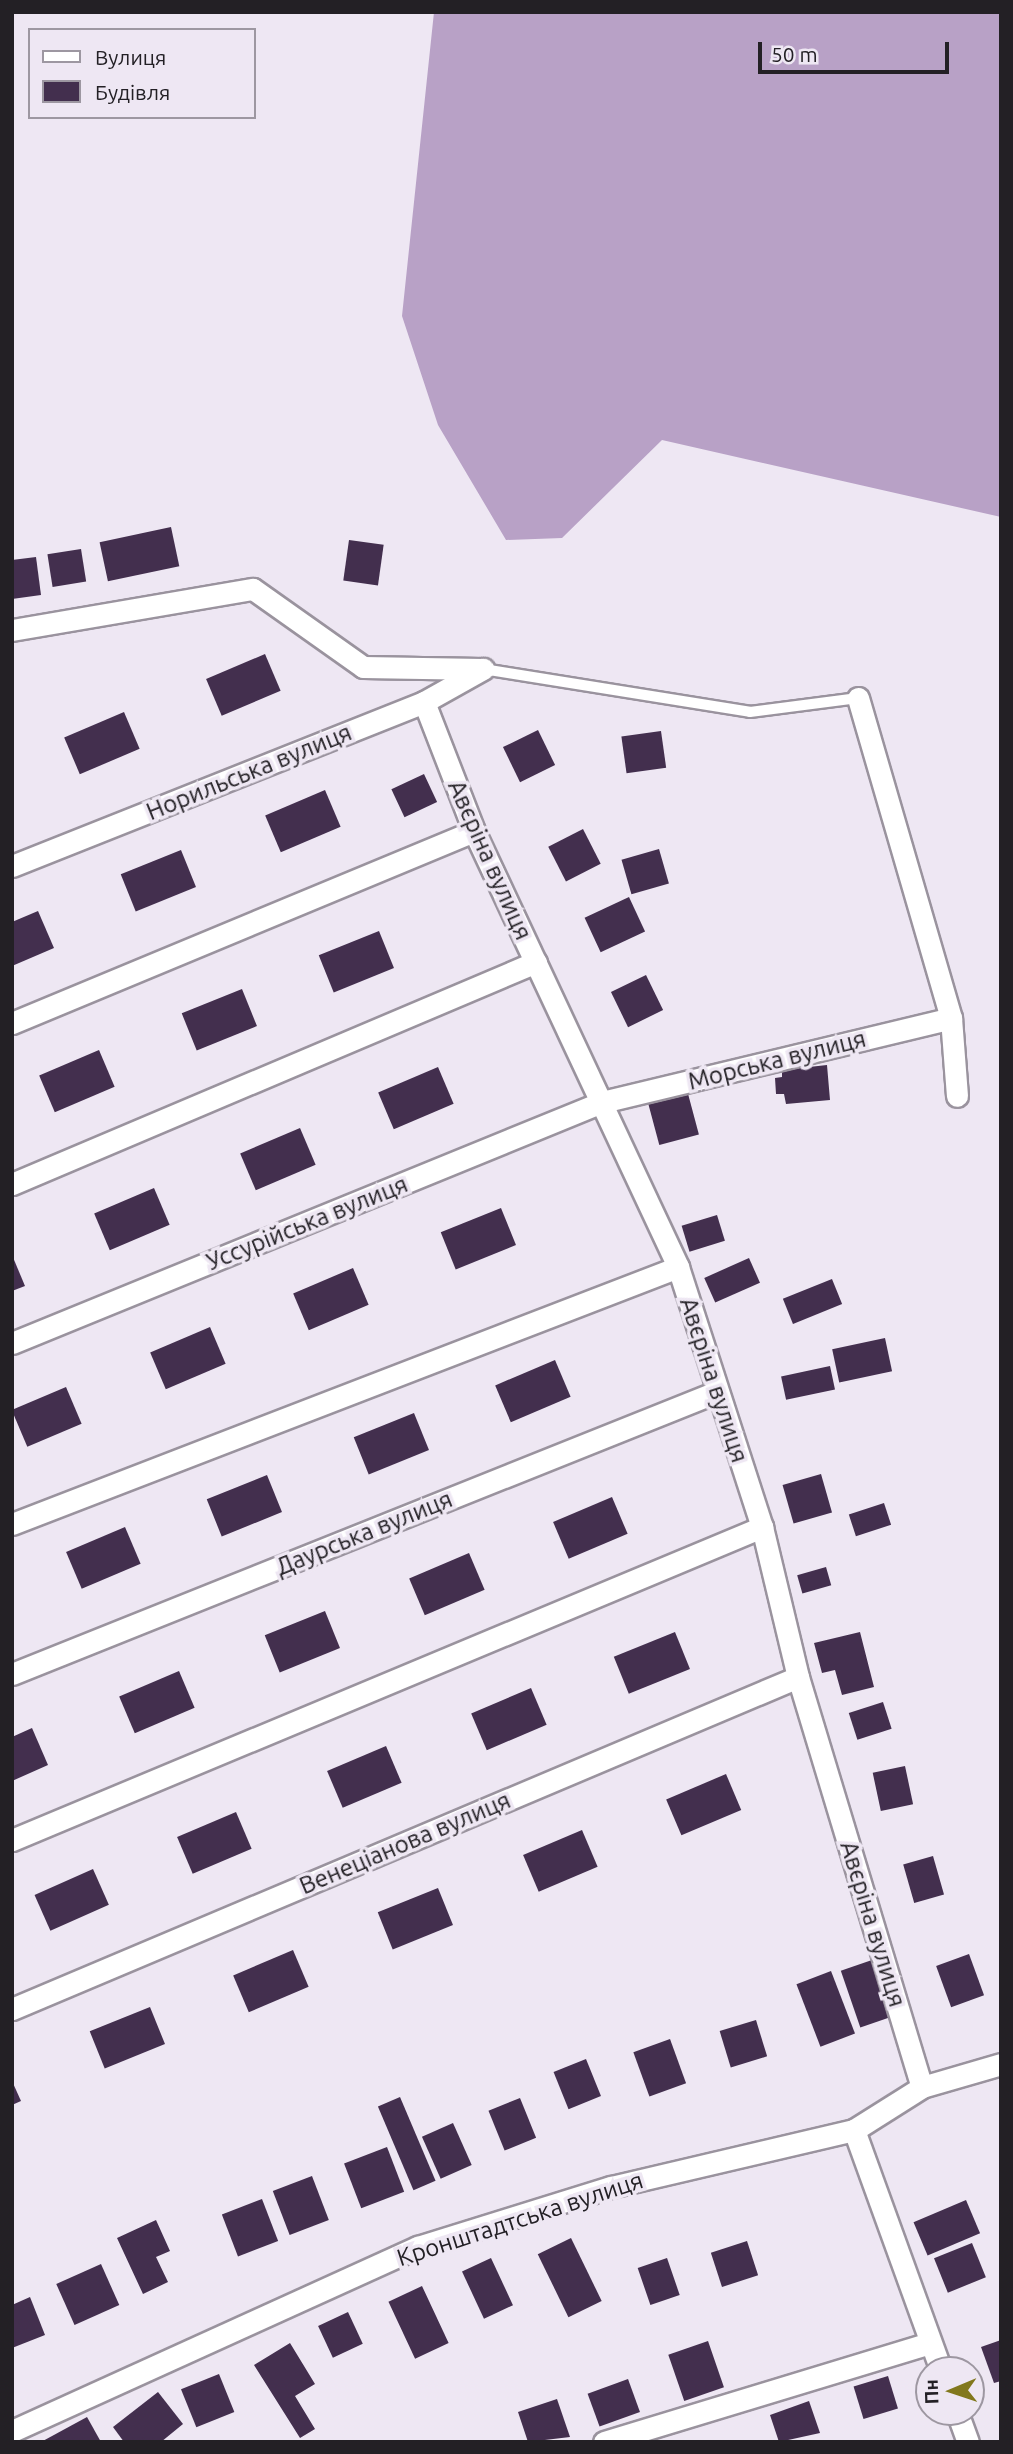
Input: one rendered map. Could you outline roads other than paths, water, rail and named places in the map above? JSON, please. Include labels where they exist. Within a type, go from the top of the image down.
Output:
[{"type":"street","points":[[12,630],[253,589],[363,667],[483,669]]},
{"type":"street","name":"Норильська вулиця","points":[[12,866],[424,702],[483,669]]},
{"type":"street","points":[[858,698],[951,1018],[957,1096]]},
{"type":"street","name":"Авєріна вулиця","points":[[424,702],[474,831],[678,1267],[716,1392],[762,1527],[798,1677],[922,2087]]},
{"type":"street","points":[[12,1023],[474,831]]},
{"type":"street","points":[[12,1184],[536,962]]},
{"type":"street","name":"Морська вулиця","points":[[602,1102],[951,1018]]},
{"type":"street","name":"Уссурійська вулиця","points":[[12,1343],[602,1102]]},
{"type":"street","points":[[12,1524],[678,1267]]},
{"type":"street","name":"Даурська вулиця","points":[[12,1674],[716,1392]]},
{"type":"street","points":[[12,1840],[762,1527]]},
{"type":"street","name":"Венеціанова вулиця","points":[[12,2009],[798,1677]]},
{"type":"street","name":"Кронштадтська вулиця","points":[[12,2431],[418,2247],[611,2187],[854,2130],[922,2087],[1001,2064]]},
{"type":"street","points":[[854,2130],[935,2356]]},
{"type":"street","points":[[604,2442],[930,2343]]},
{"type":"lane","points":[[483,669],[750,712],[858,698]]}]
